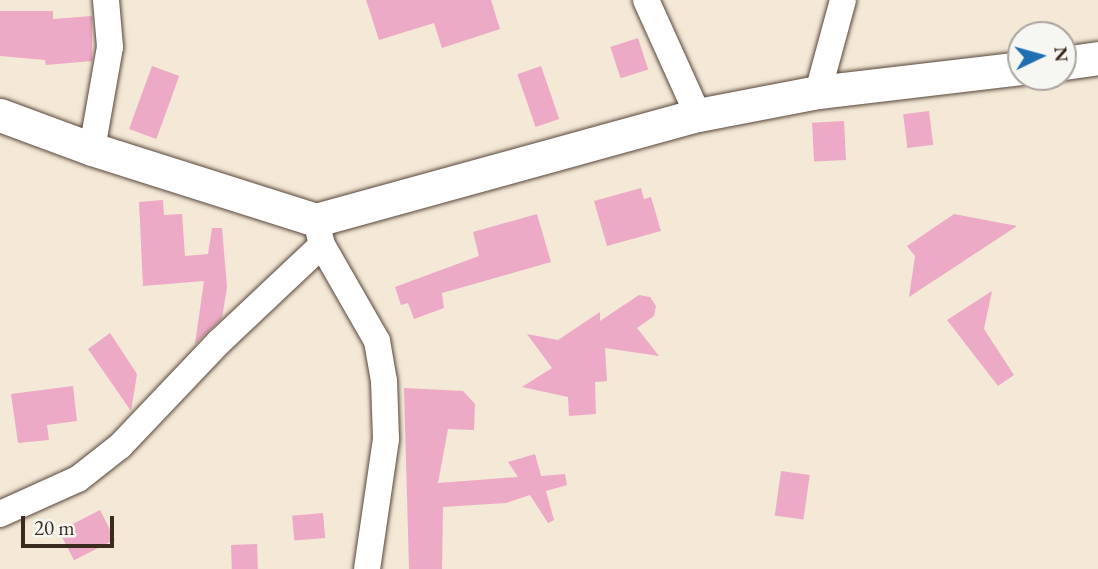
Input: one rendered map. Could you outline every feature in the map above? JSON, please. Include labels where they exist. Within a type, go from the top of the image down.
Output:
[{"type":"street","points":[[92,149],[110,47],[106,0]]},
{"type":"street","points":[[646,0],[698,115]]},
{"type":"street","points":[[818,92],[844,0]]},
{"type":"street","points":[[1077,61],[1098,58]]},
{"type":"street","points":[[0,514],[78,479],[120,446],[319,232],[698,115],[818,92],[1007,70]]},
{"type":"street","points":[[0,115],[319,232],[377,341],[384,381],[386,439],[367,569]]},
{"type":"building","points":[[366,0],[491,0],[500,29],[442,48],[434,23],[379,40]]},
{"type":"building","points":[[0,11],[53,11],[53,19],[92,16],[92,61],[46,65],[45,60],[0,56]]},
{"type":"building","points":[[638,38],[648,69],[621,78],[610,47]]},
{"type":"building","points":[[152,66],[179,76],[156,139],[129,129]]},
{"type":"building","points":[[541,66],[559,119],[536,127],[517,74]]},
{"type":"building","points":[[929,111],[933,145],[907,148],[903,114]]},
{"type":"building","points":[[844,121],[846,160],[814,162],[812,123]]},
{"type":"building","points":[[641,188],[644,199],[651,197],[661,231],[607,246],[594,201]]},
{"type":"building","points":[[163,200],[164,215],[182,214],[185,256],[208,254],[212,228],[222,228],[227,287],[222,318],[195,344],[204,281],[143,286],[139,202]]},
{"type":"building","points":[[537,214],[551,262],[442,293],[444,308],[414,319],[408,303],[401,305],[395,287],[479,256],[473,232]]},
{"type":"building","points":[[954,214],[1017,226],[909,297],[915,256],[907,246]]},
{"type":"building","points":[[992,291],[984,329],[1014,375],[998,386],[947,320]]},
{"type":"building","points":[[639,295],[650,297],[656,306],[654,316],[637,328],[659,356],[605,348],[607,381],[595,382],[596,414],[569,416],[568,397],[522,387],[552,368],[527,334],[558,340],[600,312],[600,321]]},
{"type":"building","points":[[110,333],[137,374],[131,411],[88,349]]},
{"type":"building","points":[[73,386],[77,421],[47,425],[49,440],[18,443],[11,394]]},
{"type":"building","points":[[404,388],[463,391],[475,404],[474,430],[448,429],[438,483],[518,477],[508,462],[535,454],[541,476],[565,474],[567,485],[546,491],[554,520],[548,523],[530,495],[506,503],[443,507],[442,569],[409,569]]},
{"type":"building","points":[[781,471],[810,475],[803,520],[775,516]]},
{"type":"building","points":[[100,510],[115,539],[74,560],[59,531]]},
{"type":"building","points":[[323,513],[325,538],[294,541],[292,516]]},
{"type":"building","points":[[257,544],[258,569],[232,569],[231,545]]}]
